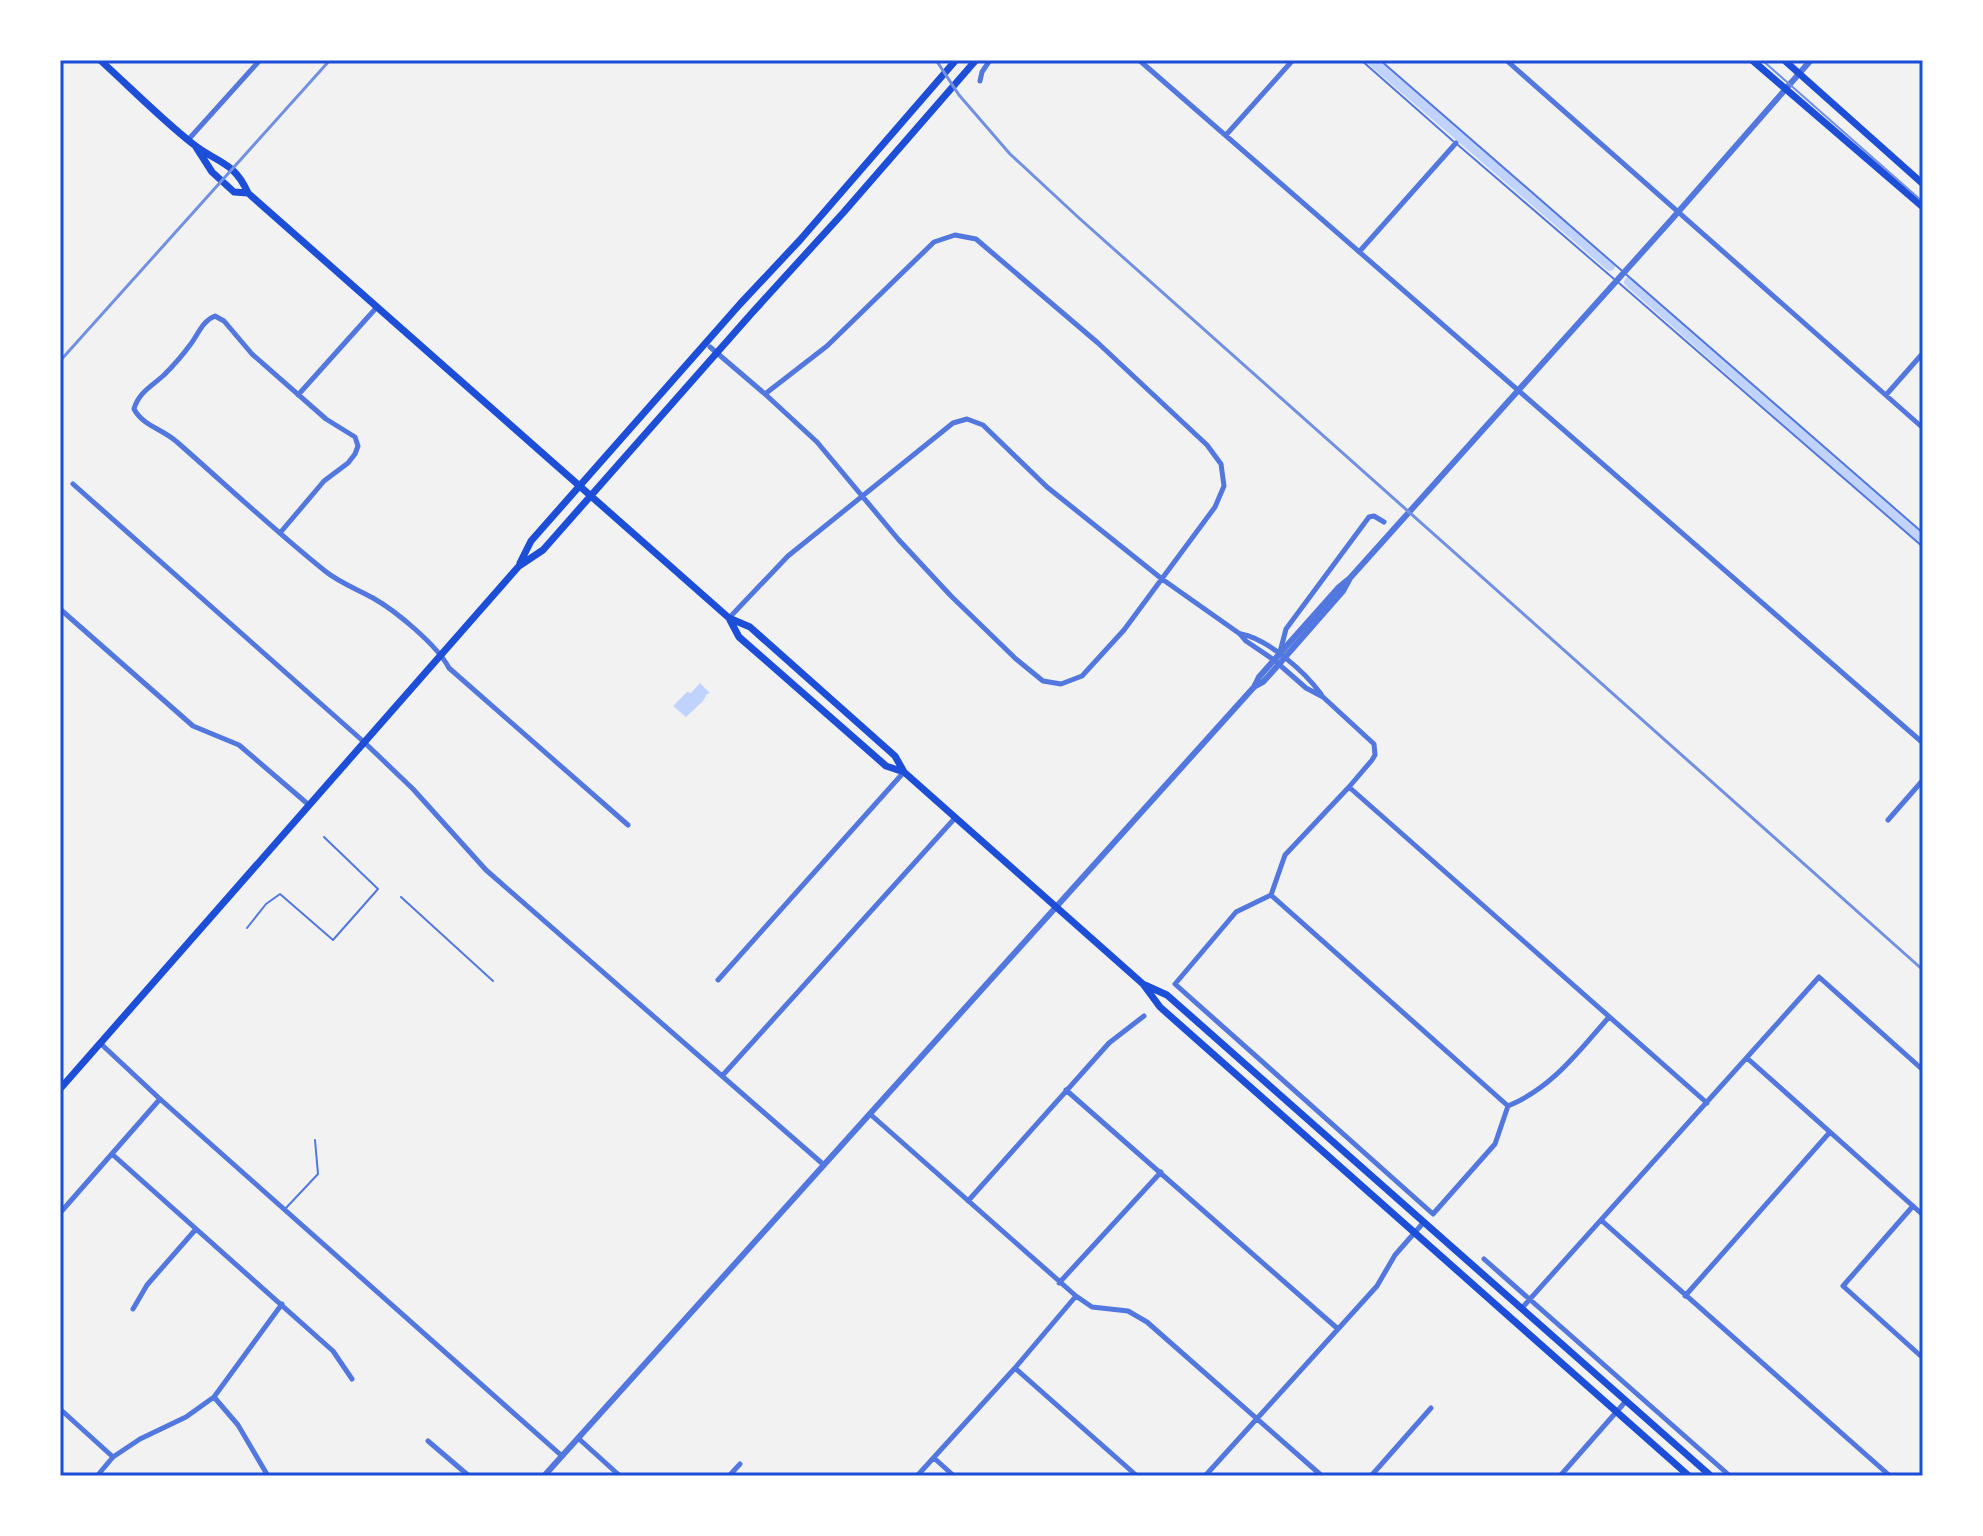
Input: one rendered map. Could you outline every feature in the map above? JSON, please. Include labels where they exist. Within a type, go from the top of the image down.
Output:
[{"type":"main road","points":[[100,60],[195,146],[232,170],[242,179],[248,193],[729,618],[750,627],[809,679],[895,756],[904,772],[1143,984],[1160,1007],[1689,1476]]},
{"type":"main road","points":[[519,566],[531,541],[956,60]]},
{"type":"main road","points":[[60,1089],[519,566],[543,550],[714,350],[843,213],[976,60]]},
{"type":"main road","points":[[1752,60],[1923,207]]},
{"type":"main road","points":[[1784,60],[1923,184]]},
{"type":"main road","points":[[195,146],[209,170],[234,192],[248,193]]},
{"type":"main road","points":[[1906,192],[1923,198]]},
{"type":"main road","points":[[729,618],[739,637],[886,766],[904,772]]},
{"type":"main road","points":[[1143,984],[1167,995],[1711,1476]]},
{"type":"street","points":[[188,140],[260,60]]},
{"type":"street","points":[[980,81],[990,60]]},
{"type":"street","points":[[1139,60],[1923,743]]},
{"type":"street","points":[[1226,135],[1293,60]]},
{"type":"street","points":[[1506,60],[1923,428]]},
{"type":"street","points":[[544,1476],[1057,908],[1339,587],[1617,281],[1811,60]]},
{"type":"street","points":[[1359,252],[1456,143]]},
{"type":"street","points":[[714,350],[817,442],[898,539],[951,596],[1043,681],[1061,684],[1082,676],[1124,630],[1215,507],[1224,486],[1221,464],[1207,445],[1098,343],[976,239],[955,235],[934,242],[827,346],[765,394]]},
{"type":"street","points":[[298,395],[378,307]]},
{"type":"street","points":[[280,533],[324,481],[348,463],[358,446],[355,437],[326,419],[298,395],[252,354],[224,321],[215,316],[207,319],[175,363],[136,401],[134,409],[139,417],[172,437],[280,533],[328,573],[386,606],[442,654],[449,668],[628,825]]},
{"type":"street","points":[[1886,395],[1923,353]]},
{"type":"street","points":[[729,618],[788,556],[953,423],[967,419],[983,425],[1047,487],[1162,579],[1279,658],[1306,688],[1323,697],[1371,740],[1375,749],[1372,760],[1285,855],[1271,895],[1236,912],[1175,984],[1433,1214],[1495,1144],[1508,1106],[1529,1097],[1551,1081],[1609,1017]]},
{"type":"street","points":[[73,484],[364,742],[413,789],[486,870],[824,1165]]},
{"type":"street","points":[[1279,658],[1286,629],[1369,517],[1374,516],[1384,522]]},
{"type":"street","points":[[60,609],[193,726],[239,745],[309,805]]},
{"type":"street","points":[[718,980],[904,772]]},
{"type":"street","points":[[1888,820],[1923,780]]},
{"type":"street","points":[[1349,787],[1707,1103]]},
{"type":"street","points":[[722,1076],[955,818]]},
{"type":"street","points":[[1271,895],[1508,1106]]},
{"type":"street","points":[[1521,1309],[1819,977],[1923,1070]]},
{"type":"street","points":[[968,1201],[1109,1043],[1144,1016]]},
{"type":"street","points":[[100,1043],[562,1456]]},
{"type":"street","points":[[1747,1058],[1923,1215]]},
{"type":"street","points":[[1066,1090],[1338,1329]]},
{"type":"street","points":[[60,1213],[160,1099]]},
{"type":"street","points":[[870,1114],[1059,1283],[1092,1307],[1128,1311],[1147,1322],[1322,1476]]},
{"type":"street","points":[[1685,1296],[1830,1132]]},
{"type":"street","points":[[112,1154],[333,1351],[352,1379]]},
{"type":"street","points":[[1059,1283],[1161,1172]]},
{"type":"street","points":[[1913,1206],[1843,1286],[1923,1358]]},
{"type":"street","points":[[1601,1220],[1890,1476]]},
{"type":"street","points":[[1205,1476],[1377,1286],[1395,1255],[1424,1222]]},
{"type":"street","points":[[133,1309],[147,1285],[196,1229]]},
{"type":"street","points":[[1484,1259],[1730,1476]]},
{"type":"street","points":[[917,1476],[1076,1296]]},
{"type":"street","points":[[97,1476],[113,1457],[140,1439],[186,1417],[214,1397],[282,1304]]},
{"type":"street","points":[[1015,1368],[1137,1476]]},
{"type":"street","points":[[214,1397],[238,1425],[268,1476]]},
{"type":"street","points":[[1560,1476],[1626,1401]]},
{"type":"street","points":[[1371,1476],[1431,1408]]},
{"type":"street","points":[[60,1409],[113,1457]]},
{"type":"street","points":[[578,1438],[620,1476]]},
{"type":"street","points":[[428,1441],[469,1476]]},
{"type":"street","points":[[934,1458],[954,1476]]},
{"type":"street","points":[[729,1476],[740,1464]]},
{"type":"lane","points":[[1361,60],[1923,547]]},
{"type":"lane","points":[[1380,60],[1923,533]]},
{"type":"lane","points":[[247,928],[266,904],[280,894],[333,940],[378,889],[324,837]]},
{"type":"lane","points":[[401,897],[493,981]]},
{"type":"lane","points":[[285,1209],[318,1174],[315,1140]]},
{"type":"water","points":[[700,683],[710,693],[686,717],[673,706]]},
{"type":"waterway","points":[[1371,60],[1610,266]]},
{"type":"waterway","points":[[1629,282],[1923,540]]},
{"type":"tram line","points":[[1762,60],[1923,202]]},
{"type":"railway","points":[[60,361],[330,60]]},
{"type":"railway","points":[[936,60],[959,95],[1010,154],[1079,218],[1923,970]]}]
